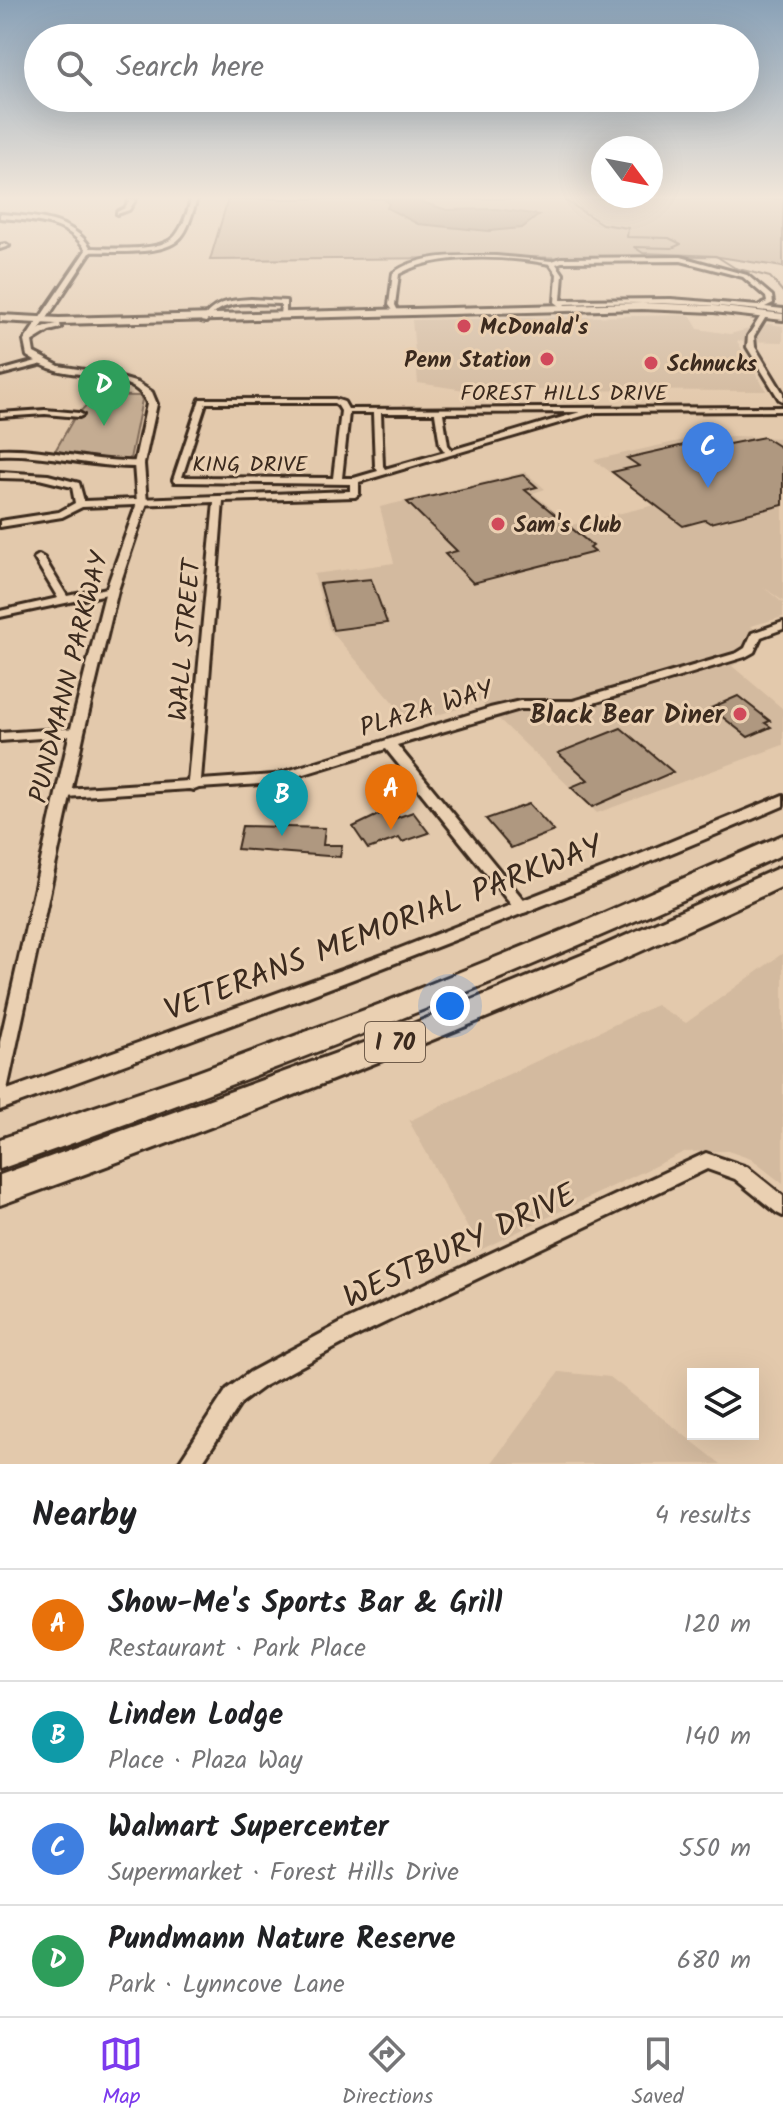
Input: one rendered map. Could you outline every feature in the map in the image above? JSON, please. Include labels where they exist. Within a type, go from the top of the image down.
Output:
[{"type":"highway","name":"I 70","points":[[0,1154],[391,1011],[607,923],[783,844]]},
{"type":"highway","name":"I 70","points":[[0,1190],[378,1049],[630,945],[783,875]]},
{"type":"main road","points":[[1,321],[69,324],[565,306],[762,313],[783,319]]},
{"type":"main road","points":[[1,321],[35,316],[51,308],[61,317],[85,320]]},
{"type":"main road","points":[[17,319],[40,322],[397,314]]},
{"type":"main road","points":[[1,321],[24,327],[30,338],[46,329],[69,324]]},
{"type":"street","points":[[40,362],[30,354],[30,338],[78,267]]},
{"type":"street","points":[[397,314],[392,310],[393,278],[403,267]]},
{"type":"street","points":[[555,267],[560,274],[560,292],[565,306]]},
{"type":"street","points":[[710,267],[751,279],[769,296],[770,303],[751,336],[751,347],[783,399]]},
{"type":"street","points":[[393,278],[409,279]]},
{"type":"street","points":[[762,313],[783,311]]},
{"type":"street","points":[[0,373],[40,362]]},
{"type":"street","name":"PUNDMANN PARKWAY","points":[[1,1079],[77,732],[112,590],[142,503],[139,464],[152,404],[149,394],[136,384],[40,362]]},
{"type":"street","name":"KING DRIVE","points":[[203,401],[335,401],[345,411],[337,481],[177,480],[203,401]]},
{"type":"street","name":"FOREST HILLS DRIVE","points":[[345,411],[783,409]]},
{"type":"street","points":[[439,410],[444,445],[450,453]]},
{"type":"street","points":[[377,411],[379,466],[383,473]]},
{"type":"street","points":[[337,481],[354,481],[593,411]]},
{"type":"street","points":[[0,415],[45,412],[79,415]]},
{"type":"street","points":[[0,452],[33,451],[139,464]]},
{"type":"street","points":[[0,475],[26,475],[76,485],[80,504]]},
{"type":"street","points":[[0,524],[62,514],[80,504],[355,494],[354,481]]},
{"type":"street","name":"WALL STREET","points":[[194,786],[219,499]]},
{"type":"street","points":[[39,558],[63,598]]},
{"type":"street","points":[[0,614],[63,598],[112,590]]},
{"type":"street","name":"PLAZA WAY","points":[[65,793],[275,779],[512,707],[574,705],[741,655],[750,650],[756,635],[783,625]]},
{"type":"street","points":[[0,737],[77,732]]},
{"type":"street","points":[[389,744],[522,908]]},
{"type":"street","name":"VETERANS MEMORIAL PARKWAY","points":[[0,1101],[367,968],[522,908],[783,800]]},
{"type":"street","name":"WESTBURY DRIVE","points":[[189,1464],[234,1396],[257,1379],[352,1328],[706,1161],[741,1173],[783,1207]]},
{"type":"shaded area","points":[[690,315],[698,329],[730,334],[768,324],[783,326],[783,342],[737,341],[766,391],[465,390],[418,383],[412,320]]},
{"type":"shaded area","points":[[96,395],[140,396],[142,400],[130,459],[121,461],[55,451],[74,418]]},
{"type":"shaded area","points":[[693,438],[783,438],[783,601],[763,587],[783,603],[783,617],[751,626],[764,638],[755,655],[732,666],[783,709],[783,745],[597,813],[481,702],[411,723],[329,629],[314,574],[394,563],[380,507],[525,472],[545,489],[533,493],[571,525],[655,505],[594,460]]},
{"type":"shaded area","points":[[783,953],[783,1184],[751,1159],[728,1151],[684,1152],[480,1250],[409,1121],[656,1005],[686,1023]]},
{"type":"shaded area","points":[[559,1372],[610,1377],[721,1464],[491,1464]]},
{"type":"building","points":[[764,437],[783,449],[783,505],[710,523],[705,520],[683,526],[612,472],[639,466],[627,458],[684,445],[704,449]]},
{"type":"building","name":"Sam's Club","points":[[523,475],[537,487],[525,490],[593,546],[590,548],[595,552],[473,583],[445,554],[457,551],[407,502]]},
{"type":"building","points":[[371,579],[387,623],[333,630],[320,584]]},
{"type":"building","name":"Black Bear Diner","points":[[738,696],[770,721],[765,723],[771,727],[748,737],[711,708]]},
{"type":"building","points":[[621,728],[673,772],[592,807],[571,787],[588,780],[558,753]]},
{"type":"building","points":[[529,804],[554,831],[511,848],[486,819]]},
{"type":"building","points":[[413,812],[429,833],[402,842],[399,838],[368,849],[353,827],[382,813],[392,813],[396,818]]},
{"type":"building","points":[[242,826],[325,828],[323,845],[342,845],[340,857],[237,849]]},
{"type":"waterway","points":[[734,267],[770,277],[783,292]]},
{"type":"place","name":"McDonald's","points":[[464,326]]},
{"type":"place","name":"Penn Station","points":[[547,359]]},
{"type":"place","name":"Schnucks","points":[[651,363]]},
{"type":"place","name":"Pundmann Nature Reserve","points":[[104,426]]},
{"type":"place","name":"Walmart Supercenter","points":[[708,488]]},
{"type":"place","name":"Sam's Club","points":[[498,524]]},
{"type":"place","name":"Black Bear Diner","points":[[740,714]]},
{"type":"place","name":"Show-Me's Sports Bar & Grill","points":[[391,830]]},
{"type":"place","name":"Linden Lodge","points":[[282,836]]}]
